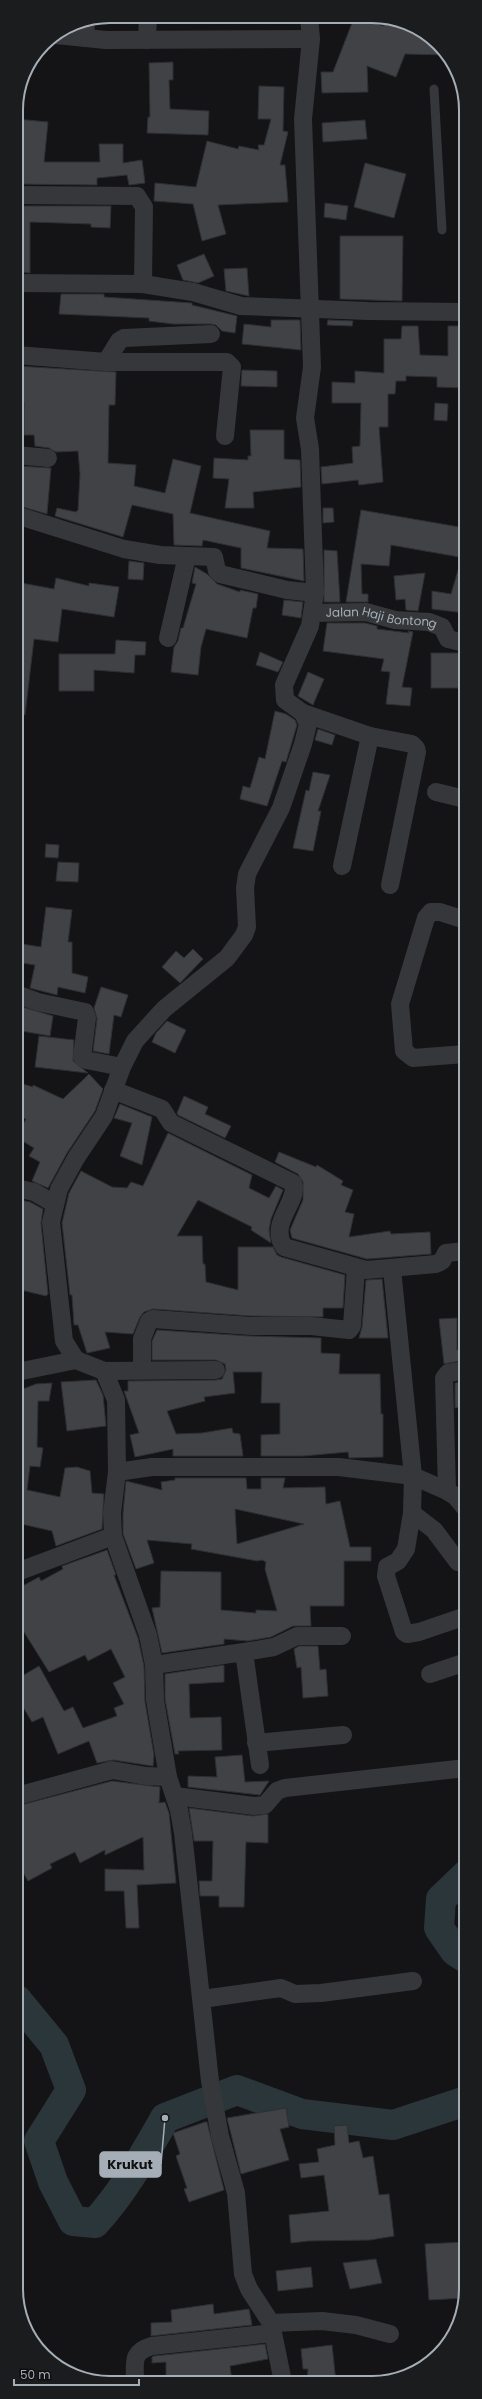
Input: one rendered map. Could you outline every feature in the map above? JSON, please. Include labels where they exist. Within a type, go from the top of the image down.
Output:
[{"type":"street","points":[[147,40],[148,23]]},
{"type":"street","points":[[310,23],[311,39],[303,119],[312,367],[305,418],[310,448],[315,593],[314,613],[310,626],[284,685],[285,700],[303,713],[370,736],[412,744],[416,748],[390,885]]},
{"type":"street","points":[[73,32],[86,29],[147,40],[311,39]]},
{"type":"street","points":[[23,195],[137,196],[144,207],[143,284]]},
{"type":"street","points":[[23,284],[143,284],[193,292],[241,306],[459,312]]},
{"type":"street","points":[[106,362],[116,344],[124,338],[211,334]]},
{"type":"street","points":[[23,356],[106,362],[196,360],[230,363],[232,367],[225,436]]},
{"type":"street","points":[[23,456],[48,458]]},
{"type":"street","points":[[23,517],[124,549],[160,555],[214,557],[217,571],[220,574],[287,590],[315,593]]},
{"type":"street","points":[[168,638],[188,556]]},
{"type":"street","name":"Jalan Haji Bontong","points":[[314,613],[366,612],[395,620],[429,622],[442,628],[448,639],[459,642]]},
{"type":"street","points":[[76,1360],[64,1341],[50,1222],[59,1190],[76,1158],[104,1116],[122,1067],[135,1041],[164,1009],[227,958],[244,935],[247,927],[245,888],[247,874],[281,808],[303,744],[308,724],[303,713]]},
{"type":"street","points":[[342,866],[370,736]]},
{"type":"street","points":[[436,792],[459,798]]},
{"type":"street","points":[[459,918],[440,912],[432,912],[426,918],[400,1004],[399,1014],[404,1051],[408,1056],[413,1058],[459,1055]]},
{"type":"street","points":[[23,997],[38,1002],[85,1012],[87,1018],[82,1057],[86,1060],[122,1067]]},
{"type":"street","points":[[113,1090],[162,1109],[171,1123],[293,1183],[293,1191],[279,1230],[280,1241],[284,1247],[366,1270],[439,1264],[446,1253],[459,1252]]},
{"type":"street","points":[[23,1190],[34,1192],[55,1204]]},
{"type":"street","points":[[142,1369],[142,1339],[149,1320],[153,1319],[251,1326],[311,1326],[349,1330],[352,1326],[356,1268]]},
{"type":"street","points":[[392,1269],[413,1476],[412,1514],[406,1550],[403,1555],[387,1567],[386,1571],[404,1632],[411,1635],[459,1618]]},
{"type":"street","points":[[23,1370],[35,1366],[76,1360],[104,1371],[142,1369],[216,1370]]},
{"type":"street","points":[[104,1371],[116,1400],[117,1472],[112,1513],[114,1536],[141,1610],[154,1665],[155,1700],[168,1777],[175,1796],[186,1857],[214,2109],[236,2193],[243,2274],[249,2289],[272,2328],[282,2376]]},
{"type":"street","points":[[458,1497],[444,1378],[448,1373],[459,1371]]},
{"type":"street","points":[[117,1472],[152,1467],[339,1467],[413,1476],[458,1497]]},
{"type":"street","points":[[412,1514],[434,1530],[458,1562]]},
{"type":"street","points":[[23,1570],[114,1536]]},
{"type":"street","points":[[154,1665],[274,1647],[297,1636],[342,1636]]},
{"type":"street","points":[[244,1652],[260,1765]]},
{"type":"street","points":[[430,1674],[459,1664]]},
{"type":"street","points":[[256,1743],[343,1735]]},
{"type":"street","points":[[175,1796],[254,1806],[265,1805],[277,1791],[286,1788],[459,1769]]},
{"type":"street","points":[[23,1794],[112,1770],[146,1776],[168,1777]]},
{"type":"street","points":[[202,1999],[281,1988],[295,1994],[321,1993],[413,1982]]},
{"type":"street","points":[[135,2376],[135,2357],[140,2350],[152,2346],[322,2321],[356,2325],[390,2334]]},
{"type":"lane","points":[[434,89],[442,230]]},
{"type":"building","points":[[352,23],[375,23],[383,26],[384,24],[405,30],[425,41],[438,55],[405,54],[396,77],[367,66],[368,92],[322,93],[321,72],[333,72]]},
{"type":"building","points":[[173,62],[173,80],[169,80],[170,109],[209,111],[208,135],[147,133],[148,117],[150,117],[149,63]]},
{"type":"building","points":[[259,86],[284,87],[283,131],[288,132],[280,165],[285,165],[288,202],[218,205],[226,234],[202,241],[193,204],[154,201],[155,183],[196,187],[207,141],[238,149],[239,146],[259,150],[258,145],[264,145],[271,119],[258,119]]},
{"type":"building","points":[[23,120],[48,122],[44,162],[100,162],[99,144],[123,144],[123,163],[142,160],[145,183],[129,185],[127,175],[97,178],[97,185],[23,184]]},
{"type":"building","points":[[365,120],[367,139],[323,142],[322,123]]},
{"type":"building","points":[[365,163],[406,174],[394,218],[354,207]]},
{"type":"building","points":[[325,203],[348,206],[346,220],[324,217]]},
{"type":"building","points":[[23,206],[111,206],[110,228],[91,227],[91,224],[30,222],[30,273],[23,272]]},
{"type":"building","points":[[340,236],[403,236],[402,301],[340,299]]},
{"type":"building","points":[[204,254],[214,276],[198,283],[183,280],[177,265]]},
{"type":"building","points":[[247,268],[249,296],[226,291],[224,269]]},
{"type":"building","points":[[61,294],[104,294],[104,297],[192,303],[192,305],[237,316],[235,333],[222,331],[216,325],[211,324],[173,324],[149,321],[149,318],[59,314]]},
{"type":"building","points":[[271,320],[300,320],[301,350],[242,344],[244,324],[271,327]]},
{"type":"building","points":[[328,320],[353,321],[352,326],[327,325]]},
{"type":"building","points":[[402,326],[418,326],[420,355],[448,356],[448,326],[459,326],[459,388],[437,387],[437,377],[406,376],[406,381],[396,381],[395,394],[388,394],[388,427],[379,427],[383,482],[359,485],[358,480],[322,484],[321,467],[353,463],[352,447],[360,446],[361,403],[332,403],[332,382],[355,383],[355,371],[384,373],[384,339],[401,339]]},
{"type":"building","points":[[23,366],[116,372],[115,405],[109,405],[108,463],[136,465],[134,486],[165,493],[173,459],[201,466],[190,513],[270,531],[267,548],[303,549],[304,581],[241,568],[241,548],[203,540],[202,546],[174,545],[173,514],[132,505],[123,537],[55,516],[57,508],[76,512],[78,510],[80,474],[78,451],[56,452],[49,448],[35,446],[34,435],[24,435]]},
{"type":"building","points":[[242,370],[277,371],[277,387],[241,386]]},
{"type":"building","points":[[435,403],[448,404],[447,421],[434,420]]},
{"type":"building","points":[[250,430],[284,430],[284,459],[300,460],[301,487],[253,492],[254,508],[225,508],[229,479],[213,478],[214,458],[248,460],[248,456],[251,456]]},
{"type":"building","points":[[23,466],[51,468],[47,514],[23,507]]},
{"type":"building","points":[[323,508],[333,508],[334,522],[323,523]]},
{"type":"building","points":[[361,510],[459,527],[459,557],[391,545],[389,566],[361,564],[362,594],[368,594],[368,602],[346,602]]},
{"type":"building","points":[[324,550],[337,551],[340,602],[324,602]]},
{"type":"building","points":[[129,561],[144,563],[143,580],[128,579]]},
{"type":"building","points":[[195,567],[207,574],[217,584],[240,592],[240,590],[258,594],[256,608],[253,608],[247,638],[206,629],[201,647],[198,675],[171,672],[174,647],[178,641],[181,628],[183,628],[196,584],[192,583]]},
{"type":"building","points":[[459,567],[459,612],[432,609],[432,591],[451,594]]},
{"type":"building","points":[[425,573],[418,611],[406,610],[405,599],[396,600],[394,576]]},
{"type":"building","points":[[56,578],[89,586],[89,583],[119,587],[114,617],[62,609],[58,642],[34,639],[25,715],[23,715],[23,583],[54,589]]},
{"type":"building","points":[[284,600],[303,602],[301,618],[282,615]]},
{"type":"building","points":[[327,623],[365,623],[377,626],[377,629],[409,633],[408,631],[413,632],[402,687],[412,688],[410,706],[386,704],[390,672],[381,671],[384,659],[323,651]]},
{"type":"building","points":[[116,640],[146,642],[145,655],[135,655],[134,673],[94,670],[94,691],[59,691],[59,654],[115,654]]},
{"type":"building","points":[[260,652],[283,662],[278,672],[256,665]]},
{"type":"building","points":[[431,653],[459,653],[459,688],[431,688]]},
{"type":"building","points":[[308,672],[324,679],[313,705],[298,696]]},
{"type":"building","points":[[275,711],[286,714],[295,720],[297,725],[286,762],[282,761],[267,806],[240,799],[243,786],[250,788],[259,757],[265,759]]},
{"type":"building","points":[[318,729],[335,735],[332,745],[315,740]]},
{"type":"building","points":[[313,772],[330,775],[318,811],[321,811],[313,851],[293,848],[306,790],[309,791]]},
{"type":"building","points":[[46,844],[59,845],[58,858],[45,857]]},
{"type":"building","points":[[58,862],[79,863],[78,882],[56,881]]},
{"type":"building","points":[[46,907],[72,910],[68,942],[72,942],[72,973],[88,977],[85,993],[58,987],[57,995],[30,988],[35,965],[23,963],[23,944],[41,947]]},
{"type":"building","points":[[193,949],[203,959],[180,983],[162,967],[176,951],[184,958]]},
{"type":"building","points":[[101,987],[128,995],[121,1017],[114,1015],[109,1054],[93,1051],[97,1019],[94,1008]]},
{"type":"building","points":[[23,1007],[53,1016],[50,1036],[23,1031]]},
{"type":"building","points":[[167,1021],[186,1030],[175,1053],[152,1042],[156,1033]]},
{"type":"building","points":[[39,1036],[74,1040],[73,1061],[88,1073],[35,1067]]},
{"type":"building","points":[[89,1074],[103,1089],[95,1111],[67,1153],[48,1188],[32,1181],[40,1162],[29,1156],[34,1148],[23,1141],[23,1124],[26,1119],[23,1118],[23,1084],[33,1087],[33,1085],[63,1099]]},
{"type":"building","points":[[184,1096],[208,1107],[205,1114],[231,1126],[225,1138],[178,1115],[177,1113]]},
{"type":"building","points":[[120,1104],[152,1117],[142,1165],[120,1156],[132,1123],[114,1118]]},
{"type":"building","points":[[168,1133],[252,1175],[249,1188],[269,1198],[276,1186],[283,1190],[271,1219],[269,1230],[271,1243],[251,1230],[252,1227],[198,1200],[177,1236],[202,1236],[203,1264],[205,1264],[206,1282],[238,1290],[238,1247],[273,1247],[277,1255],[281,1257],[345,1275],[343,1308],[323,1308],[323,1317],[251,1316],[153,1309],[144,1312],[140,1317],[133,1334],[105,1332],[110,1348],[87,1353],[78,1325],[74,1325],[72,1295],[70,1295],[62,1223],[69,1193],[81,1171],[112,1187],[127,1188],[131,1182],[143,1186]]},
{"type":"building","points":[[279,1152],[316,1167],[317,1165],[343,1181],[341,1185],[353,1190],[345,1212],[354,1214],[349,1237],[390,1231],[391,1234],[430,1232],[431,1254],[367,1259],[292,1238],[290,1230],[303,1200],[303,1182],[298,1174],[275,1162]]},
{"type":"building","points":[[23,1200],[30,1202],[43,1209],[41,1223],[48,1294],[46,1296],[23,1290]]},
{"type":"building","points":[[382,1279],[388,1338],[359,1338],[362,1327],[366,1280]]},
{"type":"building","points":[[457,1318],[457,1350],[459,1350],[459,1361],[444,1364],[439,1319]]},
{"type":"building","points":[[157,1330],[250,1336],[321,1338],[321,1353],[340,1354],[339,1374],[380,1374],[381,1414],[383,1414],[383,1457],[349,1458],[348,1452],[303,1456],[261,1456],[261,1435],[280,1434],[280,1403],[261,1403],[262,1372],[233,1372],[235,1393],[204,1397],[205,1401],[167,1411],[176,1434],[202,1433],[232,1428],[233,1433],[240,1434],[243,1456],[173,1456],[173,1449],[135,1457],[130,1435],[139,1433],[124,1391],[128,1391],[128,1381],[216,1380],[222,1379],[226,1370],[225,1364],[216,1360],[152,1360],[152,1341]]},
{"type":"building","points":[[96,1380],[103,1395],[106,1426],[67,1431],[61,1382]]},
{"type":"building","points":[[459,1382],[459,1407],[455,1408],[455,1383]]},
{"type":"building","points":[[52,1383],[49,1401],[38,1401],[37,1447],[43,1448],[40,1467],[30,1466],[27,1490],[60,1497],[65,1468],[77,1467],[90,1471],[92,1493],[104,1494],[102,1529],[56,1546],[52,1531],[23,1524],[23,1389],[36,1384]]},
{"type":"building","points":[[175,1478],[246,1478],[247,1489],[261,1489],[261,1478],[285,1478],[283,1488],[325,1487],[326,1504],[340,1501],[350,1547],[371,1547],[371,1561],[344,1561],[344,1606],[310,1606],[311,1626],[293,1626],[271,1637],[248,1641],[224,1639],[224,1644],[162,1653],[152,1608],[160,1607],[161,1571],[221,1572],[221,1610],[256,1613],[256,1610],[277,1611],[265,1569],[266,1562],[262,1560],[257,1561],[191,1549],[192,1544],[147,1540],[154,1563],[136,1569],[123,1534],[126,1481],[162,1490],[161,1482],[175,1480]],"holes":[[[235,1509],[304,1524],[237,1544]]]},
{"type":"building","points":[[107,1550],[116,1575],[114,1575],[138,1638],[144,1666],[145,1702],[154,1755],[153,1766],[113,1760],[97,1763],[89,1741],[58,1754],[43,1717],[32,1722],[23,1707],[23,1675],[39,1666],[64,1711],[73,1707],[83,1728],[117,1716],[114,1708],[124,1704],[113,1683],[125,1677],[111,1649],[88,1661],[85,1655],[49,1672],[23,1633],[23,1586],[39,1577],[41,1581],[63,1569],[62,1566]]},
{"type":"building","points":[[299,1646],[318,1646],[320,1670],[326,1669],[328,1696],[303,1698],[301,1667],[297,1668],[294,1649]]},
{"type":"building","points":[[224,1665],[224,1682],[189,1684],[190,1718],[221,1717],[222,1750],[178,1751],[179,1754],[175,1754],[165,1699],[165,1674]]},
{"type":"building","points":[[242,1755],[245,1782],[269,1781],[260,1795],[188,1787],[188,1776],[217,1777],[215,1757]]},
{"type":"building","points":[[112,1781],[160,1787],[159,1803],[165,1802],[169,1813],[176,1883],[137,1885],[139,1928],[126,1928],[124,1891],[105,1891],[105,1869],[144,1870],[143,1837],[105,1855],[105,1850],[80,1863],[75,1852],[50,1864],[52,1868],[28,1881],[23,1872],[23,1804]]},
{"type":"building","points":[[189,1808],[253,1816],[268,1814],[268,1843],[246,1842],[244,1907],[219,1907],[219,1896],[200,1896],[199,1881],[212,1881],[213,1841],[194,1841]]},
{"type":"building","points":[[286,2108],[289,2127],[280,2129],[289,2160],[241,2174],[227,2118]]},
{"type":"building","points":[[207,2122],[224,2190],[189,2202],[184,2189],[187,2188],[176,2156],[180,2154],[173,2133]]},
{"type":"building","points":[[347,2125],[349,2143],[359,2141],[363,2158],[373,2156],[379,2195],[389,2194],[394,2236],[370,2240],[308,2241],[291,2243],[289,2215],[329,2211],[324,2175],[301,2178],[299,2164],[319,2162],[317,2149],[335,2145],[334,2126]]},
{"type":"building","points":[[459,2242],[458,2298],[429,2300],[425,2244]]},
{"type":"building","points":[[376,2259],[382,2283],[350,2289],[343,2263]]},
{"type":"building","points":[[311,2267],[313,2287],[278,2291],[276,2271]]},
{"type":"building","points":[[213,2304],[214,2314],[249,2309],[252,2325],[151,2336],[151,2323],[172,2322],[171,2310]]},
{"type":"building","points":[[265,2344],[268,2359],[230,2366],[231,2376],[166,2376],[166,2362],[152,2363],[152,2357]]},
{"type":"building","points":[[332,2345],[335,2376],[307,2376],[308,2369],[303,2369],[301,2349]]},
{"type":"waterway","points":[[459,1882],[441,1899],[439,1928],[455,1951],[459,1954]]},
{"type":"waterway","points":[[23,2007],[54,2045],[71,2090],[39,2141],[53,2182],[73,2221],[95,2223],[124,2185],[165,2118],[237,2090],[302,2114],[393,2125],[459,2103]]},
{"type":"place","name":"Krukut","points":[[165,2118]]}]
